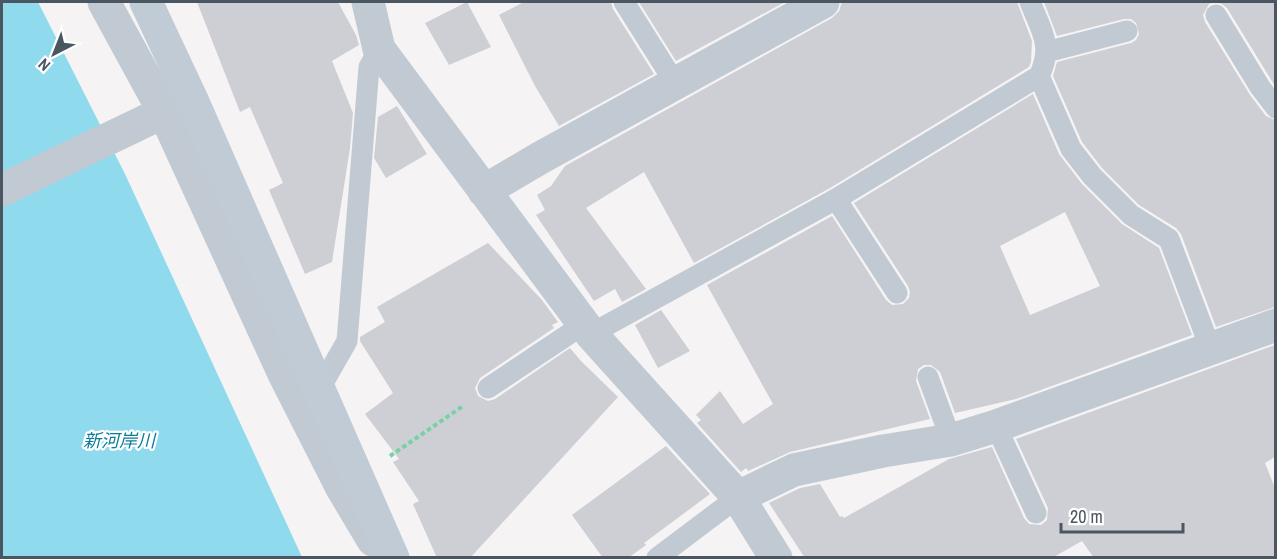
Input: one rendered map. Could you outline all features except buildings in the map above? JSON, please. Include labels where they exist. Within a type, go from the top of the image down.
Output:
[{"type":"street","points":[[104,2],[164,112],[284,374],[342,488],[383,558]]},
{"type":"street","points":[[146,2],[192,100],[393,558]]},
{"type":"street","points":[[368,2],[379,49],[587,329],[738,497],[776,558]]},
{"type":"street","points":[[484,191],[823,2]]},
{"type":"street","points":[[2,190],[164,112]]},
{"type":"street","points":[[738,497],[794,470],[883,451],[951,440],[996,426],[1275,325]]},
{"type":"lane","points":[[624,2],[675,83]]},
{"type":"lane","points":[[488,388],[587,329],[836,199],[1039,76],[1047,60],[1045,41],[1030,2]]},
{"type":"lane","points":[[1216,15],[1275,108]]},
{"type":"lane","points":[[1046,52],[1127,31]]},
{"type":"lane","points":[[319,390],[347,341],[369,67],[379,49]]},
{"type":"lane","points":[[1039,76],[1071,149],[1092,176],[1131,215],[1169,239],[1211,350]]},
{"type":"lane","points":[[836,199],[897,293]]},
{"type":"lane","points":[[928,377],[951,440]]},
{"type":"lane","points":[[996,426],[1036,513]]},
{"type":"lane","points":[[657,558],[738,497]]},
{"type":"path","points":[[358,477],[488,388]]},
{"type":"water","name":"新河岸川","points":[[2,2],[38,2],[125,174],[302,557],[2,557]]}]
